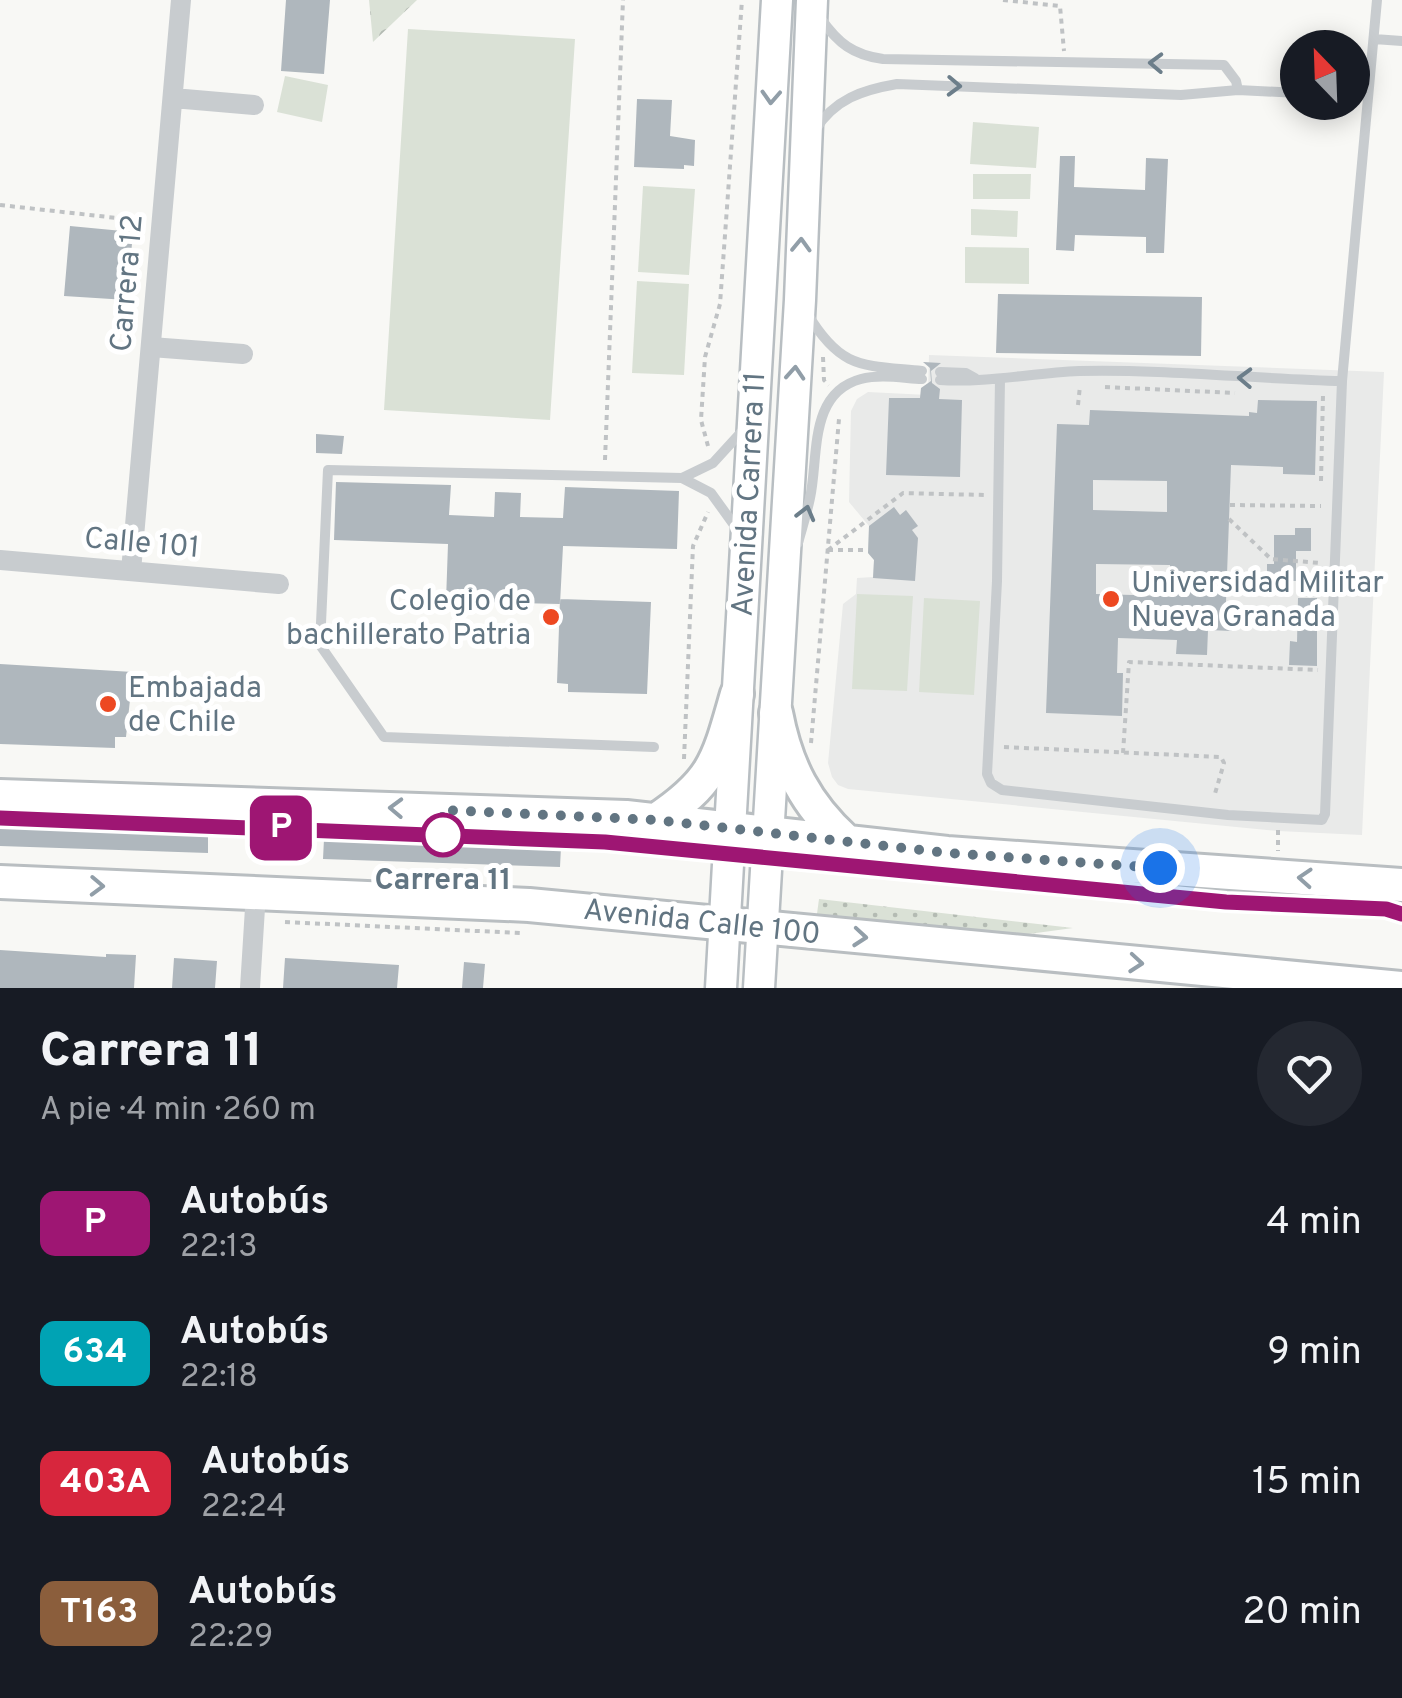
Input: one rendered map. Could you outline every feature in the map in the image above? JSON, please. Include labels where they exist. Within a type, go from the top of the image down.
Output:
[{"type":"main road","name":"Avenida Carrera 11","points":[[721,988],[777,0]]},
{"type":"main road","name":"Avenida Carrera 11","points":[[759,988],[800,300],[812,0]]},
{"type":"main road","points":[[656,820],[697,790],[708,776],[737,694]]},
{"type":"main road","points":[[776,713],[781,742],[806,796],[846,841]]},
{"type":"main road","points":[[0,796],[656,820],[1050,862],[1402,885]]},
{"type":"main road","name":"Avenida Calle 100","points":[[0,882],[255,906],[529,904],[1401,988]]},
{"type":"street","name":"Carrera 12","points":[[131,571],[181,0]]},
{"type":"street","points":[[173,98],[254,105]]},
{"type":"street","points":[[151,346],[243,354]]},
{"type":"street","name":"Calle 101","points":[[0,560],[278,584]]},
{"type":"street","points":[[250,988],[255,906]]},
{"type":"lane","points":[[812,0],[832,34],[860,56],[883,60],[1224,64],[1238,90]]},
{"type":"lane","points":[[1370,84],[1378,0]]},
{"type":"lane","points":[[1374,38],[1402,41]]},
{"type":"lane","points":[[805,146],[820,122],[842,100],[858,92],[897,84],[1181,95],[1238,90],[1280,92]]},
{"type":"lane","points":[[1000,379],[997,581],[987,774],[991,783],[1002,790],[1318,821],[1325,814],[1342,381],[1367,120]]},
{"type":"lane","points":[[780,607],[810,498],[824,409],[836,393],[863,378],[922,375],[863,365],[831,348],[800,300]]},
{"type":"lane","points":[[940,376],[966,373],[976,378],[1000,379],[1078,372],[1342,381]]},
{"type":"lane","points":[[682,478],[720,458],[752,420]]},
{"type":"lane","points":[[654,747],[384,737],[320,645],[328,470],[682,478],[719,501],[745,548]]},
{"type":"path","points":[[604,476],[623,0]]},
{"type":"path","points":[[701,420],[704,357],[720,304],[742,0]]},
{"type":"path","points":[[1003,0],[1060,6],[1064,60]]},
{"type":"path","points":[[0,205],[162,224]]},
{"type":"path","points":[[811,745],[840,413],[846,403],[824,380],[823,357],[831,348]]},
{"type":"path","points":[[1321,488],[1323,380]]},
{"type":"path","points":[[1078,405],[1078,386],[1248,393]]},
{"type":"path","points":[[828,550],[903,493],[988,496]]},
{"type":"path","points":[[1230,505],[1321,506],[1321,518]]},
{"type":"path","points":[[1229,519],[1274,560],[1320,563],[1320,548]]},
{"type":"path","points":[[680,768],[687,736],[693,546]]},
{"type":"path","points":[[828,550],[868,550]]},
{"type":"path","points":[[1209,800],[1217,792],[1223,758],[1123,753],[1129,662],[1318,670]]},
{"type":"path","points":[[1278,831],[1278,851]]},
{"type":"path","points":[[255,906],[524,933]]},
{"type":"shaded area","name":"Universidad Militar Nueva Granada","points":[[929,355],[1384,372],[1362,835],[1278,831],[838,785],[828,763],[843,604],[856,594],[857,578],[873,577],[874,560],[868,553],[869,526],[849,502],[851,411],[857,399],[868,392],[928,395]]},
{"type":"green space","points":[[369,0],[417,0],[373,42]]},
{"type":"green space","points":[[408,29],[575,39],[550,420],[384,410]]},
{"type":"green space","points":[[285,76],[328,85],[322,122],[277,112]]},
{"type":"green space","points":[[973,122],[1039,127],[1036,168],[970,164]]},
{"type":"green space","points":[[973,174],[1031,174],[1030,199],[973,199]]},
{"type":"green space","points":[[643,186],[695,189],[689,275],[638,272]]},
{"type":"green space","points":[[971,209],[1018,211],[1017,237],[971,235]]},
{"type":"green space","points":[[965,247],[1029,248],[1029,284],[965,283]]},
{"type":"green space","points":[[637,281],[689,284],[684,375],[632,373]]},
{"type":"green space","points":[[857,594],[913,596],[907,691],[852,689]]},
{"type":"green space","points":[[924,598],[980,601],[974,695],[919,692]]},
{"type":"green space","points":[[819,899],[1073,928],[1014,936],[816,921]]},
{"type":"building","points":[[286,0],[330,0],[324,74],[281,71]]},
{"type":"building","points":[[637,99],[672,100],[670,136],[695,140],[694,166],[634,167]]},
{"type":"building","points":[[1060,156],[1075,156],[1074,187],[1145,190],[1146,158],[1168,159],[1164,253],[1146,253],[1146,237],[1075,235],[1074,251],[1056,250]]},
{"type":"building","points":[[70,226],[133,232],[127,300],[64,296]]},
{"type":"building","points":[[998,294],[1202,297],[1201,356],[996,353]]},
{"type":"building","points":[[923,362],[941,363],[931,371],[932,383],[940,389],[939,399],[962,400],[960,477],[886,475],[889,398],[920,398],[921,388],[931,381],[930,368]]},
{"type":"building","points":[[1258,400],[1317,401],[1315,475],[1283,474],[1283,467],[1231,465],[1226,602],[1233,602],[1232,631],[1208,630],[1207,655],[1176,654],[1177,640],[1118,638],[1117,673],[1123,673],[1122,716],[1046,713],[1057,424],[1089,425],[1090,410],[1249,416],[1249,412],[1257,413]],"holes":[[[1093,480],[1167,481],[1167,512],[1093,510]],[[1096,564],[1170,565],[1170,596],[1096,594]]]},
{"type":"building","points":[[316,434],[344,436],[342,454],[316,453]]},
{"type":"building","points":[[336,482],[451,485],[449,515],[494,517],[495,492],[521,493],[520,517],[563,518],[565,487],[679,491],[677,549],[563,546],[560,604],[446,601],[448,544],[334,540]]},
{"type":"building","points":[[894,507],[900,515],[906,510],[918,526],[912,530],[918,538],[915,581],[873,578],[874,560],[868,553],[869,526]]},
{"type":"building","points":[[1295,528],[1311,528],[1311,551],[1296,551],[1296,581],[1267,581],[1267,564],[1274,564],[1274,535],[1295,535]]},
{"type":"building","points":[[1298,598],[1317,598],[1317,666],[1289,665],[1290,641],[1297,642]]},
{"type":"building","points":[[560,599],[651,602],[647,694],[568,692],[568,684],[557,683]]},
{"type":"building","points":[[0,664],[133,672],[126,737],[115,737],[115,748],[0,744]]},
{"type":"building","points":[[0,827],[208,833],[208,853],[0,846]]},
{"type":"building","name":"Carrera 11","points":[[324,839],[561,847],[560,867],[323,859]]},
{"type":"building","points":[[0,950],[106,957],[136,955],[134,988],[0,988]]},
{"type":"building","points":[[174,958],[217,961],[215,988],[172,988]]},
{"type":"building","points":[[285,958],[399,965],[397,988],[283,988]]},
{"type":"building","points":[[464,962],[485,964],[483,988],[462,988]]},
{"type":"bus line","name":"P","points":[[0,818],[605,842],[945,877],[1226,902],[1386,909],[1402,914]]},
{"type":"place","name":"Universidad Militar Nueva Granada","points":[[1111,599]]},
{"type":"place","name":"Colegio de bachillerato Patria","points":[[551,617]]},
{"type":"place","name":"Embajada de Chile","points":[[108,704]]},
{"type":"place","name":"Carrera 11","points":[[443,835]]},
{"type":"route","points":[[443,835],[442,810],[626,818],[947,853],[1160,868]]}]
